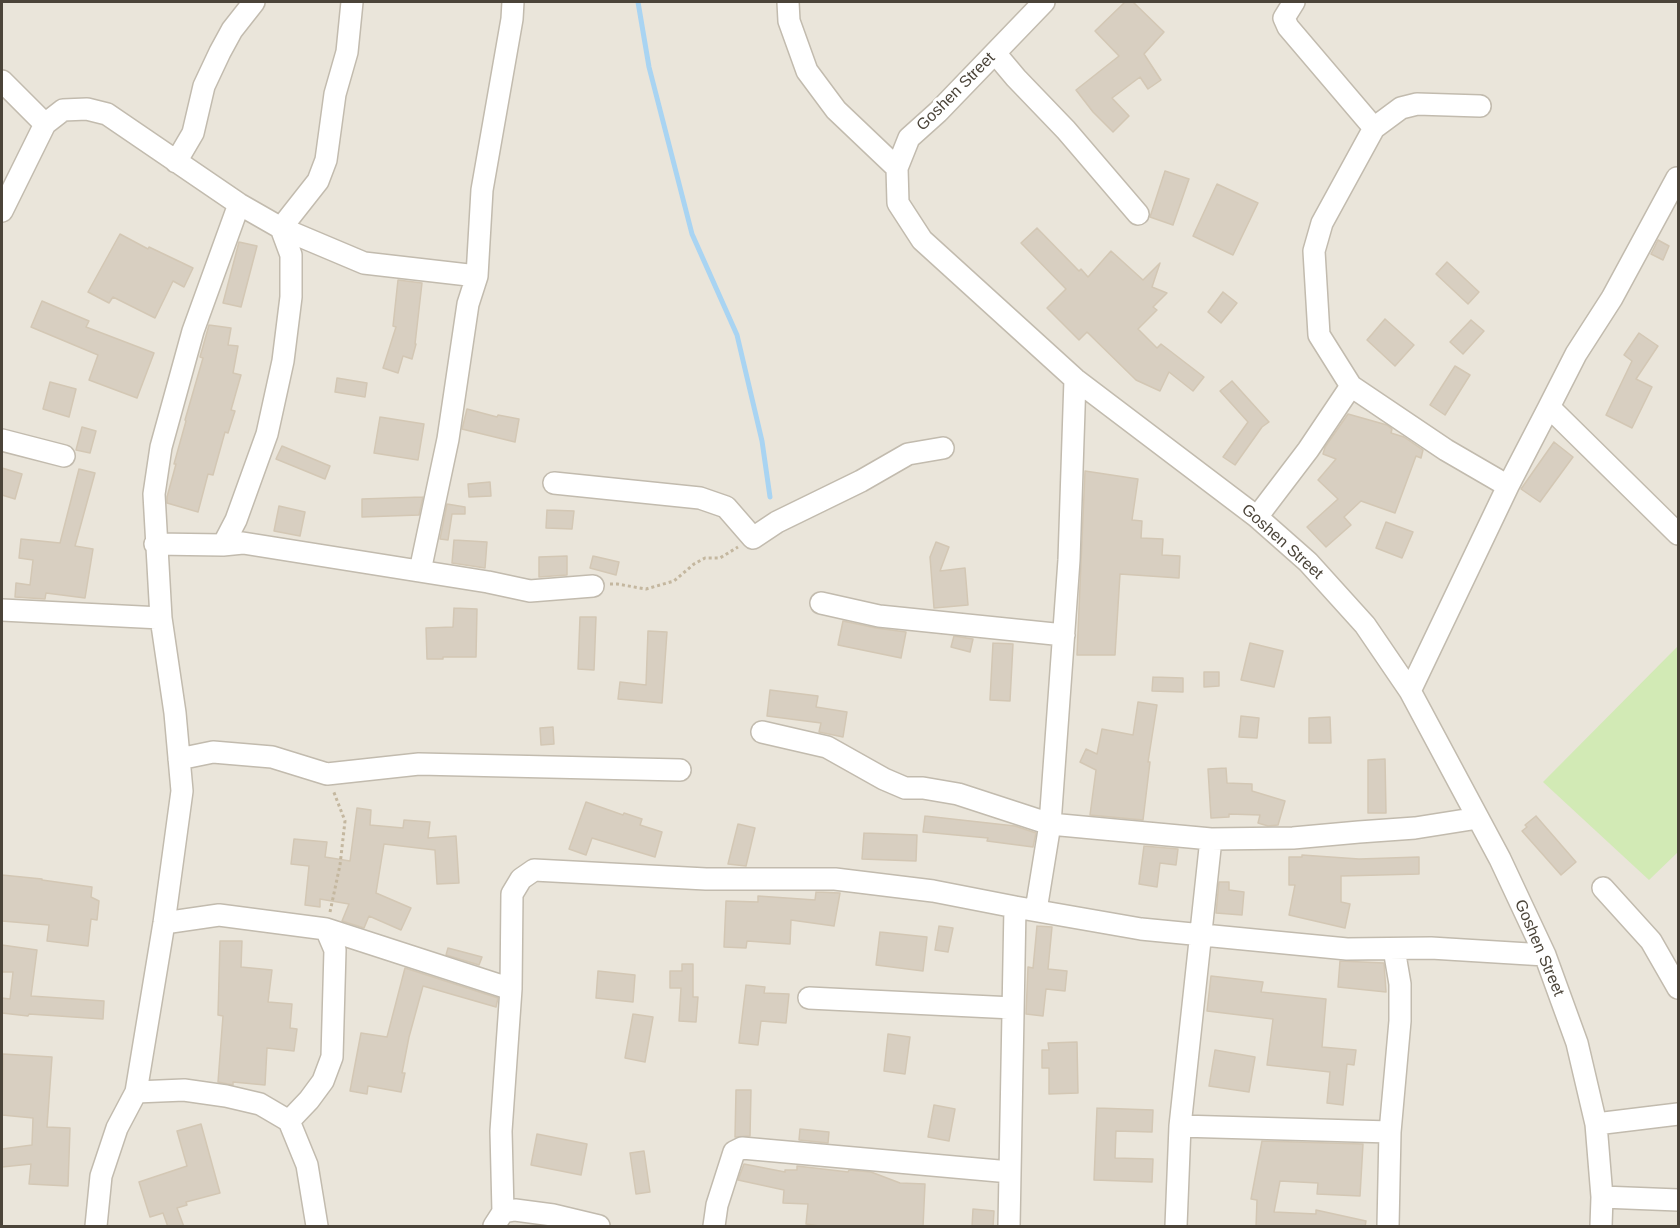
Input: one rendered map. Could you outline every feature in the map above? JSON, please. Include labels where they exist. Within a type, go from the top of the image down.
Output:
[{"type":"street","points":[[176,162],[193,133],[204,86],[220,52],[232,30],[254,2]]},
{"type":"street","points":[[281,228],[318,181],[326,160],[335,94],[347,52],[352,2]]},
{"type":"street","points":[[420,571],[448,439],[468,304],[477,276],[482,190],[513,2]]},
{"type":"street","points":[[788,2],[789,21],[807,71],[836,110],[897,168]]},
{"type":"street","name":"Goshen Street","points":[[1044,2],[938,112],[909,138],[897,168],[898,203],[922,240],[1075,379],[1257,517],[1308,562],[1365,625],[1410,691],[1500,859],[1545,955],[1576,1043],[1596,1124],[1602,1197],[1601,1227]]},
{"type":"street","points":[[1294,2],[1284,18],[1288,27],[1374,128]]},
{"type":"street","points":[[995,53],[1066,130],[1138,214]]},
{"type":"street","points":[[2,81],[45,124]]},
{"type":"street","points":[[1480,106],[1417,104],[1401,108],[1374,128],[1322,223],[1314,251],[1319,334],[1351,386],[1446,450],[1508,486]]},
{"type":"street","points":[[2,211],[45,124],[63,110],[87,108],[106,114],[239,204],[281,228],[364,263],[477,276]]},
{"type":"street","points":[[1410,691],[1508,486],[1576,354],[1612,298],[1678,178]]},
{"type":"street","points":[[96,1227],[101,1176],[117,1128],[135,1092],[164,923],[182,791],[175,713],[161,618],[155,544],[154,494],[161,447],[194,331],[239,204]]},
{"type":"street","points":[[223,545],[236,520],[267,434],[283,361],[291,297],[291,255],[281,228]]},
{"type":"street","points":[[1036,910],[1050,824],[1064,635],[1075,379]]},
{"type":"street","points":[[1257,517],[1308,450],[1351,386]]},
{"type":"street","points":[[1549,407],[1678,534]]},
{"type":"street","points":[[2,440],[64,456]]},
{"type":"street","points":[[554,483],[700,498],[726,507],[753,538],[777,522],[861,481],[908,454],[943,448]]},
{"type":"street","points":[[155,544],[243,543],[530,591],[593,586]]},
{"type":"street","points":[[822,603],[879,616],[1064,635]]},
{"type":"street","points":[[2,610],[161,618]]},
{"type":"street","points":[[762,732],[827,747],[905,788],[923,788],[958,794],[1050,824],[1211,839],[1293,838],[1415,828],[1478,818]]},
{"type":"street","points":[[179,759],[213,752],[272,757],[327,774],[419,764],[680,770]]},
{"type":"street","points":[[1176,1227],[1180,1126],[1211,839]]},
{"type":"street","points":[[599,1227],[553,1215],[515,1210],[498,1219],[501,1131],[512,989],[512,894],[521,879],[534,870],[705,879],[835,879],[933,891],[1141,928],[1347,949],[1431,948],[1545,955]]},
{"type":"street","points":[[1602,888],[1651,941],[1678,988]]},
{"type":"street","points":[[1009,1227],[1015,907]]},
{"type":"street","points":[[164,923],[219,915],[326,929],[512,989]]},
{"type":"street","points":[[289,1121],[323,1081],[332,1057],[334,950],[326,929]]},
{"type":"street","points":[[1388,1227],[1390,1132],[1400,1021],[1400,984],[1394,949]]},
{"type":"street","points":[[809,998],[1013,1008]]},
{"type":"street","points":[[135,1092],[184,1090],[226,1096],[260,1104],[289,1121],[307,1165],[317,1227]]},
{"type":"street","points":[[1596,1124],[1678,1114]]},
{"type":"street","points":[[1180,1126],[1390,1132]]},
{"type":"street","points":[[714,1227],[717,1205],[734,1152],[742,1148],[1010,1172]]},
{"type":"street","points":[[1602,1197],[1678,1200]]},
{"type":"path","points":[[593,586],[617,584],[646,589],[675,580],[705,558],[720,558],[753,538]]},
{"type":"path","points":[[326,929],[340,865],[345,820],[327,774]]},
{"type":"shaded area","points":[[2,2],[1678,2],[1678,1226],[2,1226]]},
{"type":"green space","points":[[1678,646],[1678,852],[1649,880],[1543,782]]},
{"type":"building","points":[[1125,2],[1133,2],[1164,32],[1144,54],[1161,80],[1148,89],[1140,77],[1112,98],[1129,116],[1113,132],[1076,90],[1119,56],[1095,31]]},
{"type":"building","points":[[1165,171],[1189,179],[1173,225],[1150,217]]},
{"type":"building","points":[[1217,184],[1258,203],[1233,255],[1193,236]]},
{"type":"building","points":[[1037,228],[1079,271],[1081,269],[1088,277],[1111,251],[1143,280],[1160,263],[1152,287],[1167,293],[1153,307],[1157,310],[1138,329],[1157,348],[1161,344],[1204,377],[1193,391],[1169,372],[1160,391],[1136,380],[1087,332],[1079,340],[1047,308],[1066,289],[1021,243]]},
{"type":"building","points":[[120,234],[193,268],[184,287],[173,281],[155,318],[113,297],[109,303],[88,292]]},
{"type":"building","points":[[1658,240],[1669,246],[1663,260],[1651,254]]},
{"type":"building","points":[[239,242],[257,246],[241,307],[223,303]]},
{"type":"building","points":[[1447,262],[1479,292],[1468,304],[1436,274]]},
{"type":"building","points":[[398,280],[422,283],[416,344],[412,359],[403,356],[398,373],[383,368],[396,327],[393,326]]},
{"type":"building","points":[[1223,292],[1237,303],[1221,323],[1208,312]]},
{"type":"building","points":[[42,301],[89,321],[86,327],[154,353],[137,398],[89,380],[98,355],[31,327]]},
{"type":"building","points":[[1385,319],[1414,345],[1395,366],[1367,340]]},
{"type":"building","points":[[1471,320],[1484,331],[1463,354],[1450,342]]},
{"type":"building","points":[[209,325],[231,328],[228,345],[238,346],[233,373],[241,375],[231,410],[235,411],[228,433],[225,432],[213,475],[208,474],[198,512],[167,503],[167,497],[185,420],[203,358],[200,357]]},
{"type":"building","points":[[1639,333],[1658,346],[1636,379],[1652,387],[1632,428],[1606,415],[1632,361],[1624,355]]},
{"type":"building","points":[[1455,366],[1470,375],[1445,415],[1430,405]]},
{"type":"building","points":[[337,378],[367,383],[365,397],[335,392]]},
{"type":"building","points":[[1232,381],[1269,422],[1262,427],[1235,465],[1223,457],[1248,422],[1220,391]]},
{"type":"building","points":[[50,382],[76,389],[69,417],[43,409]]},
{"type":"building","points":[[467,409],[497,417],[498,415],[519,419],[515,442],[462,429]]},
{"type":"building","points":[[1348,414],[1387,425],[1392,429],[1391,433],[1404,437],[1423,450],[1421,458],[1416,456],[1395,513],[1361,501],[1344,517],[1351,525],[1326,547],[1307,527],[1338,499],[1318,480],[1336,459],[1323,454],[1325,447]]},
{"type":"building","points":[[380,417],[424,424],[418,460],[374,453]]},
{"type":"building","points":[[82,427],[96,431],[90,453],[76,450]]},
{"type":"building","points":[[1554,442],[1573,457],[1540,502],[1521,489]]},
{"type":"building","points":[[282,446],[330,466],[325,479],[276,459]]},
{"type":"building","points":[[2,468],[22,474],[15,499],[2,495]]},
{"type":"building","points":[[79,469],[95,473],[75,546],[93,549],[85,598],[46,593],[45,599],[15,597],[16,583],[30,585],[33,560],[19,558],[21,539],[60,543]]},
{"type":"building","points":[[1085,471],[1138,479],[1132,520],[1142,521],[1141,538],[1163,539],[1162,555],[1180,556],[1179,578],[1120,574],[1115,655],[1077,655]]},
{"type":"building","points":[[490,482],[491,496],[469,497],[468,484]]},
{"type":"building","points":[[423,497],[419,515],[362,517],[362,499]]},
{"type":"building","points":[[447,504],[465,507],[465,514],[452,514],[448,540],[440,539]]},
{"type":"building","points":[[279,506],[305,512],[300,536],[274,531]]},
{"type":"building","points":[[547,510],[574,511],[572,529],[546,528]]},
{"type":"building","points":[[1386,522],[1413,532],[1402,558],[1376,548]]},
{"type":"building","points":[[454,540],[487,542],[485,568],[452,563]]},
{"type":"building","points":[[936,542],[949,547],[940,571],[965,568],[968,605],[934,608],[930,557]]},
{"type":"building","points":[[567,556],[567,575],[539,577],[539,557]]},
{"type":"building","points":[[593,556],[619,562],[616,575],[590,568]]},
{"type":"building","points":[[454,608],[477,609],[476,657],[427,659],[426,628],[453,627]]},
{"type":"building","points":[[580,617],[596,617],[594,670],[578,669]]},
{"type":"building","points":[[843,621],[906,632],[901,658],[838,645]]},
{"type":"building","points":[[648,631],[667,632],[662,703],[618,699],[620,682],[646,685]]},
{"type":"building","points":[[954,636],[973,639],[970,652],[951,647]]},
{"type":"building","points":[[993,643],[1013,644],[1010,701],[990,700]]},
{"type":"building","points":[[1250,643],[1283,651],[1274,687],[1241,680]]},
{"type":"building","points":[[1204,672],[1219,672],[1219,686],[1204,687]]},
{"type":"building","points":[[1153,677],[1183,678],[1183,692],[1152,691]]},
{"type":"building","points":[[770,690],[818,696],[816,707],[847,712],[843,737],[819,732],[821,723],[767,716]]},
{"type":"building","points":[[1138,702],[1157,705],[1148,762],[1150,762],[1143,820],[1090,815],[1096,770],[1080,762],[1086,749],[1097,754],[1102,729],[1133,735]]},
{"type":"building","points":[[1241,716],[1259,718],[1257,738],[1239,737]]},
{"type":"building","points":[[1330,717],[1331,743],[1309,743],[1309,718]]},
{"type":"building","points":[[553,727],[554,744],[541,745],[540,728]]},
{"type":"building","points":[[1385,759],[1386,813],[1368,813],[1368,760]]},
{"type":"building","points":[[1226,768],[1227,783],[1252,784],[1252,791],[1285,801],[1278,825],[1268,826],[1258,823],[1260,815],[1229,814],[1229,817],[1211,818],[1208,769]]},
{"type":"building","points":[[586,802],[642,819],[640,825],[662,832],[655,857],[592,838],[586,855],[569,849]]},
{"type":"building","points":[[357,808],[371,810],[370,825],[403,828],[404,820],[430,822],[428,838],[456,836],[459,883],[437,884],[435,850],[384,844],[376,893],[411,908],[401,930],[369,916],[364,928],[342,921],[349,904],[320,899],[320,907],[305,905],[309,866],[291,864],[294,839],[327,842],[325,857],[350,861]]},
{"type":"building","points":[[925,816],[1015,826],[1036,833],[1033,847],[987,841],[988,838],[923,832]]},
{"type":"building","points":[[1536,816],[1576,862],[1561,875],[1522,831],[1527,827],[1525,825]]},
{"type":"building","points":[[738,824],[755,828],[746,866],[728,864]]},
{"type":"building","points":[[864,833],[917,835],[916,861],[862,859]]},
{"type":"building","points":[[1144,846],[1178,849],[1176,865],[1160,863],[1157,887],[1139,884]]},
{"type":"building","points":[[1302,855],[1359,859],[1419,857],[1419,874],[1341,876],[1341,902],[1350,904],[1345,928],[1289,915],[1295,885],[1289,885],[1289,857],[1302,857]]},
{"type":"building","points":[[2,875],[92,887],[91,897],[99,901],[97,920],[91,919],[88,946],[47,941],[49,925],[2,921]]},
{"type":"building","points":[[1219,882],[1229,882],[1229,890],[1244,892],[1242,915],[1216,913]]},
{"type":"building","points":[[816,892],[840,893],[834,926],[791,920],[790,944],[747,941],[746,948],[724,947],[726,901],[758,902],[758,896],[815,900]]},
{"type":"building","points":[[939,926],[953,928],[948,952],[935,950]]},
{"type":"building","points":[[1037,926],[1052,927],[1048,969],[1067,971],[1065,991],[1046,989],[1043,1016],[1026,1014],[1028,967],[1033,968]]},
{"type":"building","points":[[880,932],[927,937],[923,971],[876,965]]},
{"type":"building","points":[[220,941],[242,941],[241,967],[272,970],[268,1002],[292,1004],[290,1028],[297,1029],[294,1051],[267,1048],[265,1085],[233,1082],[233,1085],[218,1082],[223,1016],[218,1015]]},
{"type":"building","points":[[2,945],[37,950],[31,996],[104,1001],[103,1019],[2,1013],[2,998],[10,999],[13,972],[2,972]]},
{"type":"building","points":[[448,948],[482,957],[479,965],[446,955]]},
{"type":"building","points":[[1340,961],[1384,963],[1386,992],[1338,987]]},
{"type":"building","points":[[682,964],[693,964],[693,997],[698,997],[696,1022],[679,1021],[681,988],[670,988],[670,971],[682,971]]},
{"type":"building","points":[[405,968],[498,998],[496,1007],[423,986],[409,1037],[401,1092],[368,1086],[367,1094],[350,1091],[361,1033],[387,1037]]},
{"type":"building","points":[[598,971],[635,975],[633,1002],[596,998]]},
{"type":"building","points":[[1211,976],[1263,982],[1261,992],[1326,999],[1322,1047],[1356,1050],[1354,1065],[1347,1064],[1343,1105],[1327,1103],[1330,1072],[1267,1065],[1273,1019],[1207,1011]]},
{"type":"building","points":[[746,985],[765,987],[764,993],[789,994],[786,1023],[761,1021],[758,1045],[739,1043]]},
{"type":"building","points":[[633,1014],[653,1017],[645,1062],[625,1058]]},
{"type":"building","points":[[888,1034],[910,1037],[905,1074],[884,1071]]},
{"type":"building","points":[[1077,1042],[1078,1093],[1049,1094],[1049,1068],[1042,1068],[1042,1050],[1049,1050],[1048,1043]]},
{"type":"building","points":[[1215,1050],[1255,1057],[1249,1092],[1209,1086]]},
{"type":"building","points":[[3,1054],[52,1057],[47,1127],[70,1128],[68,1186],[29,1184],[31,1164],[2,1167],[2,1149],[32,1145],[33,1118],[2,1115]]},
{"type":"building","points":[[736,1090],[751,1090],[750,1136],[735,1137]]},
{"type":"building","points":[[934,1105],[955,1109],[949,1141],[928,1137]]},
{"type":"building","points":[[1097,1108],[1153,1110],[1152,1132],[1116,1131],[1115,1158],[1153,1159],[1152,1182],[1094,1180]]},
{"type":"building","points":[[201,1124],[220,1193],[186,1202],[187,1205],[177,1208],[184,1227],[168,1227],[163,1213],[150,1217],[139,1182],[187,1166],[177,1131]]},
{"type":"building","points":[[800,1129],[829,1132],[828,1143],[799,1140]]},
{"type":"building","points":[[537,1134],[587,1144],[581,1175],[531,1165]]},
{"type":"building","points":[[1262,1141],[1363,1144],[1360,1196],[1317,1194],[1318,1183],[1280,1181],[1274,1212],[1316,1214],[1316,1210],[1366,1221],[1365,1227],[1256,1227],[1257,1200],[1251,1199]]},
{"type":"building","points":[[644,1151],[650,1192],[636,1194],[630,1153]]},
{"type":"building","points":[[744,1164],[785,1172],[785,1170],[797,1170],[797,1166],[848,1172],[849,1170],[871,1172],[900,1183],[925,1184],[923,1227],[826,1227],[806,1224],[808,1204],[783,1203],[784,1190],[738,1180]]},
{"type":"building","points":[[973,1209],[994,1211],[993,1227],[972,1227]]},
{"type":"waterway","points":[[638,2],[649,67],[692,234],[737,335],[762,441],[770,497]]}]
